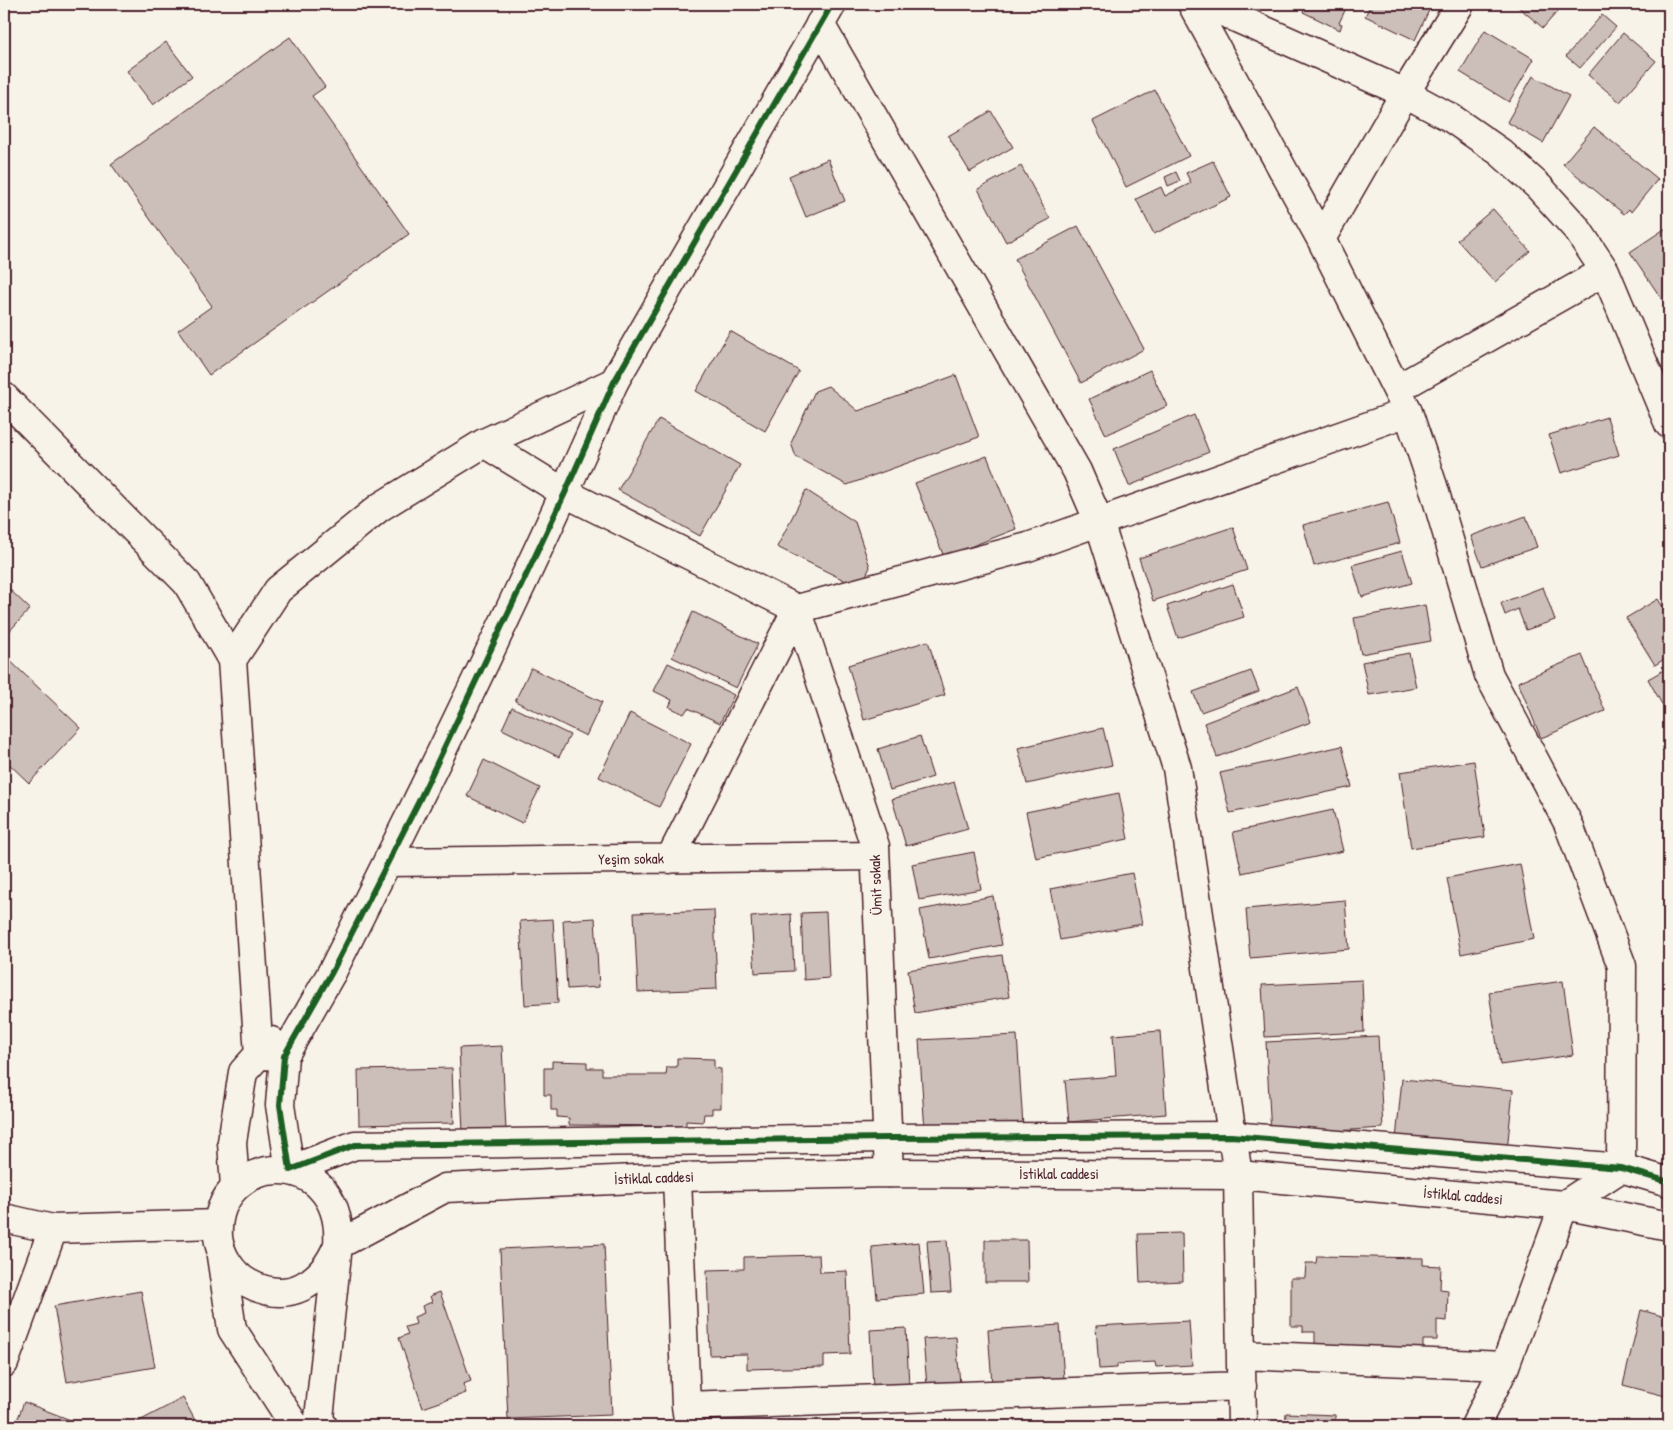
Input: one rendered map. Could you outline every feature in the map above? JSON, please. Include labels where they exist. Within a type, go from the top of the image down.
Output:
[{"type":"street","points":[[1192,4],[1321,239],[1402,401],[1433,486],[1489,675],[1568,823],[1622,966],[1621,1168]]},
{"type":"street","points":[[1205,4],[1405,93],[1451,118],[1500,152],[1539,187],[1577,229],[1605,271],[1669,424]]},
{"type":"street","points":[[1321,239],[1405,93],[1460,4]]},
{"type":"street","points":[[235,1187],[232,1142],[243,1072],[271,1055],[332,972],[419,801],[565,493],[614,382],[826,14]]},
{"type":"street","points":[[826,14],[1077,471],[1099,522],[1177,768],[1238,1175],[1242,1426]]},
{"type":"street","points":[[484,443],[565,493],[797,609],[1028,547],[1099,522],[1402,401],[1605,271]]},
{"type":"street","points":[[232,660],[278,590],[380,507],[484,443],[614,382]]},
{"type":"street","points":[[4,398],[187,583],[232,660],[271,1055],[290,1170]]},
{"type":"street","points":[[670,859],[797,609]]},
{"type":"street","name":"Ümit sokak","points":[[797,609],[874,846],[889,1173]]},
{"type":"street","name":"Yeşim sokak","points":[[388,862],[875,856]]},
{"type":"street","points":[[295,1426],[232,1330],[218,1234],[223,1204],[235,1187],[251,1176],[270,1170],[290,1170],[355,1145],[888,1138],[1231,1136],[1621,1168],[1669,1182]]},
{"type":"street","points":[[1475,1426],[1505,1366],[1564,1206],[1621,1168]]},
{"type":"street","points":[[290,1170],[308,1177],[324,1190],[334,1206],[339,1225],[319,1418],[323,1426]]},
{"type":"street","name":"İstiklal caddesi","points":[[338,1245],[445,1188],[677,1177],[889,1173],[1238,1175],[1564,1206],[1669,1226]]},
{"type":"street","points":[[677,1177],[687,1416],[1242,1386]]},
{"type":"street","points":[[4,1218],[53,1229],[218,1234]]},
{"type":"street","points":[[4,1363],[53,1229]]},
{"type":"street","points":[[218,1234],[227,1263],[241,1279],[259,1289],[279,1292],[300,1288],[318,1278],[331,1263],[338,1245]]},
{"type":"street","points":[[1241,1355],[1505,1366]]},
{"type":"building","points":[[1307,4],[1348,4],[1339,23],[1342,24],[1340,30],[1303,12]]},
{"type":"building","points":[[1371,4],[1432,4],[1415,40],[1365,16]]},
{"type":"building","points":[[1515,4],[1564,4],[1543,28]]},
{"type":"building","points":[[1602,15],[1616,27],[1580,68],[1566,56]]},
{"type":"building","points":[[1485,30],[1534,59],[1509,102],[1460,72]]},
{"type":"building","points":[[1623,33],[1656,61],[1620,102],[1588,75]]},
{"type":"building","points":[[290,37],[325,87],[312,96],[409,234],[209,375],[178,330],[212,306],[111,164]]},
{"type":"building","points":[[166,42],[192,76],[153,105],[127,71]]},
{"type":"building","points":[[1533,76],[1569,96],[1543,143],[1507,122]]},
{"type":"building","points":[[1155,90],[1189,156],[1126,187],[1093,121]]},
{"type":"building","points":[[991,111],[1013,147],[970,172],[948,136]]},
{"type":"building","points":[[1594,127],[1658,179],[1631,212],[1629,209],[1624,214],[1563,164]]},
{"type":"building","points":[[828,159],[845,201],[806,217],[789,176]]},
{"type":"building","points":[[1213,161],[1231,197],[1154,234],[1136,199],[1161,187],[1165,196],[1191,183],[1186,173]]},
{"type":"building","points":[[1021,166],[1050,219],[1006,242],[978,189]]},
{"type":"building","points":[[1176,172],[1180,181],[1168,186],[1165,177]]},
{"type":"building","points":[[1493,209],[1530,251],[1495,282],[1457,240]]},
{"type":"building","points":[[1078,226],[1144,349],[1081,383],[1015,259]]},
{"type":"building","points":[[1669,226],[1669,310],[1630,252]]},
{"type":"building","points":[[730,331],[799,371],[765,431],[696,391]]},
{"type":"building","points":[[1150,370],[1167,406],[1106,435],[1089,399]]},
{"type":"building","points":[[956,375],[979,437],[847,485],[796,457],[791,443],[815,391],[828,386],[858,411]]},
{"type":"building","points":[[1194,415],[1209,452],[1129,486],[1114,449]]},
{"type":"building","points":[[1607,417],[1619,455],[1561,473],[1549,435]]},
{"type":"building","points":[[659,419],[740,465],[700,536],[618,490]]},
{"type":"building","points":[[987,456],[1016,529],[944,557],[915,483]]},
{"type":"building","points":[[806,490],[855,522],[870,567],[864,580],[850,583],[777,547]]},
{"type":"building","points":[[1388,502],[1400,543],[1314,566],[1303,525]]},
{"type":"building","points":[[1526,516],[1537,547],[1482,566],[1471,536]]},
{"type":"building","points":[[1233,527],[1247,570],[1153,601],[1139,558]]},
{"type":"building","points":[[1402,551],[1412,583],[1362,597],[1352,565]]},
{"type":"building","points":[[4,584],[30,609],[4,637]]},
{"type":"building","points":[[1233,584],[1244,617],[1178,638],[1167,606]]},
{"type":"building","points":[[1543,587],[1555,620],[1526,630],[1518,609],[1505,615],[1501,603]]},
{"type":"building","points":[[1658,599],[1669,617],[1669,656],[1655,665],[1626,618]]},
{"type":"building","points":[[1425,605],[1431,641],[1361,654],[1354,618]]},
{"type":"building","points":[[693,612],[758,644],[736,688],[672,657]]},
{"type":"building","points":[[928,641],[945,695],[864,720],[848,665]]},
{"type":"building","points":[[1409,653],[1416,687],[1369,695],[1362,662]]},
{"type":"building","points":[[4,655],[81,728],[29,783],[4,759]]},
{"type":"building","points":[[1582,655],[1605,711],[1541,738],[1518,682]]},
{"type":"building","points":[[668,663],[734,695],[720,723],[688,708],[684,714],[669,707],[672,700],[654,691]]},
{"type":"building","points":[[1669,667],[1669,717],[1648,679]]},
{"type":"building","points":[[531,668],[602,702],[586,736],[515,701]]},
{"type":"building","points":[[1251,671],[1259,691],[1201,712],[1193,692]]},
{"type":"building","points":[[1298,687],[1311,722],[1217,757],[1204,723]]},
{"type":"building","points":[[512,707],[570,735],[559,757],[502,729]]},
{"type":"building","points":[[630,713],[691,744],[659,807],[599,777]]},
{"type":"building","points":[[1103,728],[1112,765],[1027,784],[1018,748]]},
{"type":"building","points":[[920,736],[933,777],[890,790],[878,749]]},
{"type":"building","points":[[1342,746],[1352,787],[1230,813],[1220,773]]},
{"type":"building","points":[[484,760],[540,788],[522,823],[467,796]]},
{"type":"building","points":[[1474,761],[1485,837],[1411,848],[1400,772]]},
{"type":"building","points":[[954,782],[968,829],[906,846],[892,799]]},
{"type":"building","points":[[1119,793],[1128,839],[1036,858],[1026,812]]},
{"type":"building","points":[[1333,810],[1343,851],[1242,873],[1233,832]]},
{"type":"building","points":[[974,852],[981,889],[919,900],[912,864]]},
{"type":"building","points":[[1520,864],[1534,939],[1461,954],[1447,878]]},
{"type":"building","points":[[1132,873],[1142,924],[1060,940],[1050,889]]},
{"type":"building","points":[[993,896],[1002,945],[929,959],[920,910]]},
{"type":"building","points":[[1345,900],[1349,949],[1250,958],[1246,909]]},
{"type":"building","points":[[714,910],[717,989],[638,992],[634,913]]},
{"type":"building","points":[[826,912],[829,978],[804,980],[801,913]]},
{"type":"building","points":[[791,914],[794,971],[755,973],[751,917]]},
{"type":"building","points":[[595,918],[599,987],[567,989],[563,920]]},
{"type":"building","points":[[553,919],[558,1003],[525,1005],[520,921]]},
{"type":"building","points":[[1002,955],[1009,997],[915,1013],[908,970]]},
{"type":"building","points":[[1362,980],[1364,1032],[1265,1037],[1262,985]]},
{"type":"building","points":[[1563,981],[1573,1055],[1500,1065],[1489,992]]},
{"type":"building","points":[[1160,1031],[1166,1114],[1069,1122],[1065,1080],[1116,1076],[1113,1035]]},
{"type":"building","points":[[1017,1035],[1023,1126],[925,1132],[919,1040]]},
{"type":"building","points":[[1378,1036],[1383,1128],[1271,1135],[1266,1042]]},
{"type":"building","points":[[502,1046],[506,1130],[463,1132],[459,1048]]},
{"type":"building","points":[[677,1058],[714,1059],[714,1068],[721,1069],[721,1108],[712,1108],[712,1114],[704,1114],[703,1122],[686,1121],[686,1126],[569,1125],[569,1118],[557,1117],[557,1110],[551,1110],[551,1095],[544,1095],[544,1068],[552,1068],[552,1061],[587,1062],[587,1068],[602,1068],[602,1075],[666,1075],[667,1067],[677,1067]]},
{"type":"building","points":[[452,1068],[454,1123],[359,1125],[358,1070]]},
{"type":"building","points":[[1402,1079],[1513,1090],[1507,1151],[1396,1139]]},
{"type":"building","points":[[1182,1233],[1183,1281],[1140,1283],[1138,1234]]},
{"type":"building","points":[[947,1240],[951,1292],[931,1293],[927,1241]]},
{"type":"building","points":[[985,1240],[1027,1240],[1028,1282],[985,1282]]},
{"type":"building","points":[[919,1242],[924,1294],[877,1298],[872,1247]]},
{"type":"building","points":[[604,1244],[612,1415],[508,1419],[500,1249]]},
{"type":"building","points":[[819,1255],[820,1272],[847,1271],[850,1354],[824,1355],[824,1367],[747,1369],[747,1354],[710,1355],[707,1270],[744,1269],[744,1257]]},
{"type":"building","points":[[1317,1256],[1423,1258],[1423,1265],[1441,1266],[1440,1289],[1448,1290],[1447,1321],[1437,1320],[1437,1340],[1423,1340],[1423,1351],[1315,1349],[1315,1332],[1303,1332],[1303,1326],[1291,1326],[1291,1278],[1305,1278],[1306,1263],[1316,1263]]},
{"type":"building","points":[[141,1291],[155,1367],[67,1382],[54,1306]]},
{"type":"building","points":[[440,1292],[471,1381],[463,1384],[466,1393],[423,1408],[399,1338],[408,1334],[405,1327],[416,1324],[414,1317],[424,1313],[422,1306],[432,1302],[430,1296]]},
{"type":"building","points":[[1641,1310],[1669,1318],[1669,1397],[1623,1385]]},
{"type":"building","points":[[1189,1321],[1192,1365],[1156,1367],[1155,1362],[1117,1364],[1117,1368],[1099,1369],[1096,1326]]},
{"type":"building","points":[[1060,1325],[1064,1379],[992,1384],[988,1330]]},
{"type":"building","points":[[906,1328],[909,1386],[873,1388],[870,1330]]},
{"type":"building","points":[[956,1337],[960,1384],[927,1386],[923,1339]]},
{"type":"building","points":[[183,1398],[198,1426],[130,1426]]},
{"type":"building","points":[[24,1402],[86,1426],[15,1426]]},
{"type":"building","points":[[1286,1413],[1335,1415],[1335,1426],[1285,1426]]},
{"type":"cycle path","points":[[832,4],[614,382],[565,493],[419,801],[332,972],[284,1056],[280,1105],[290,1170],[355,1145],[888,1138],[1231,1136],[1621,1168],[1669,1182]]}]
